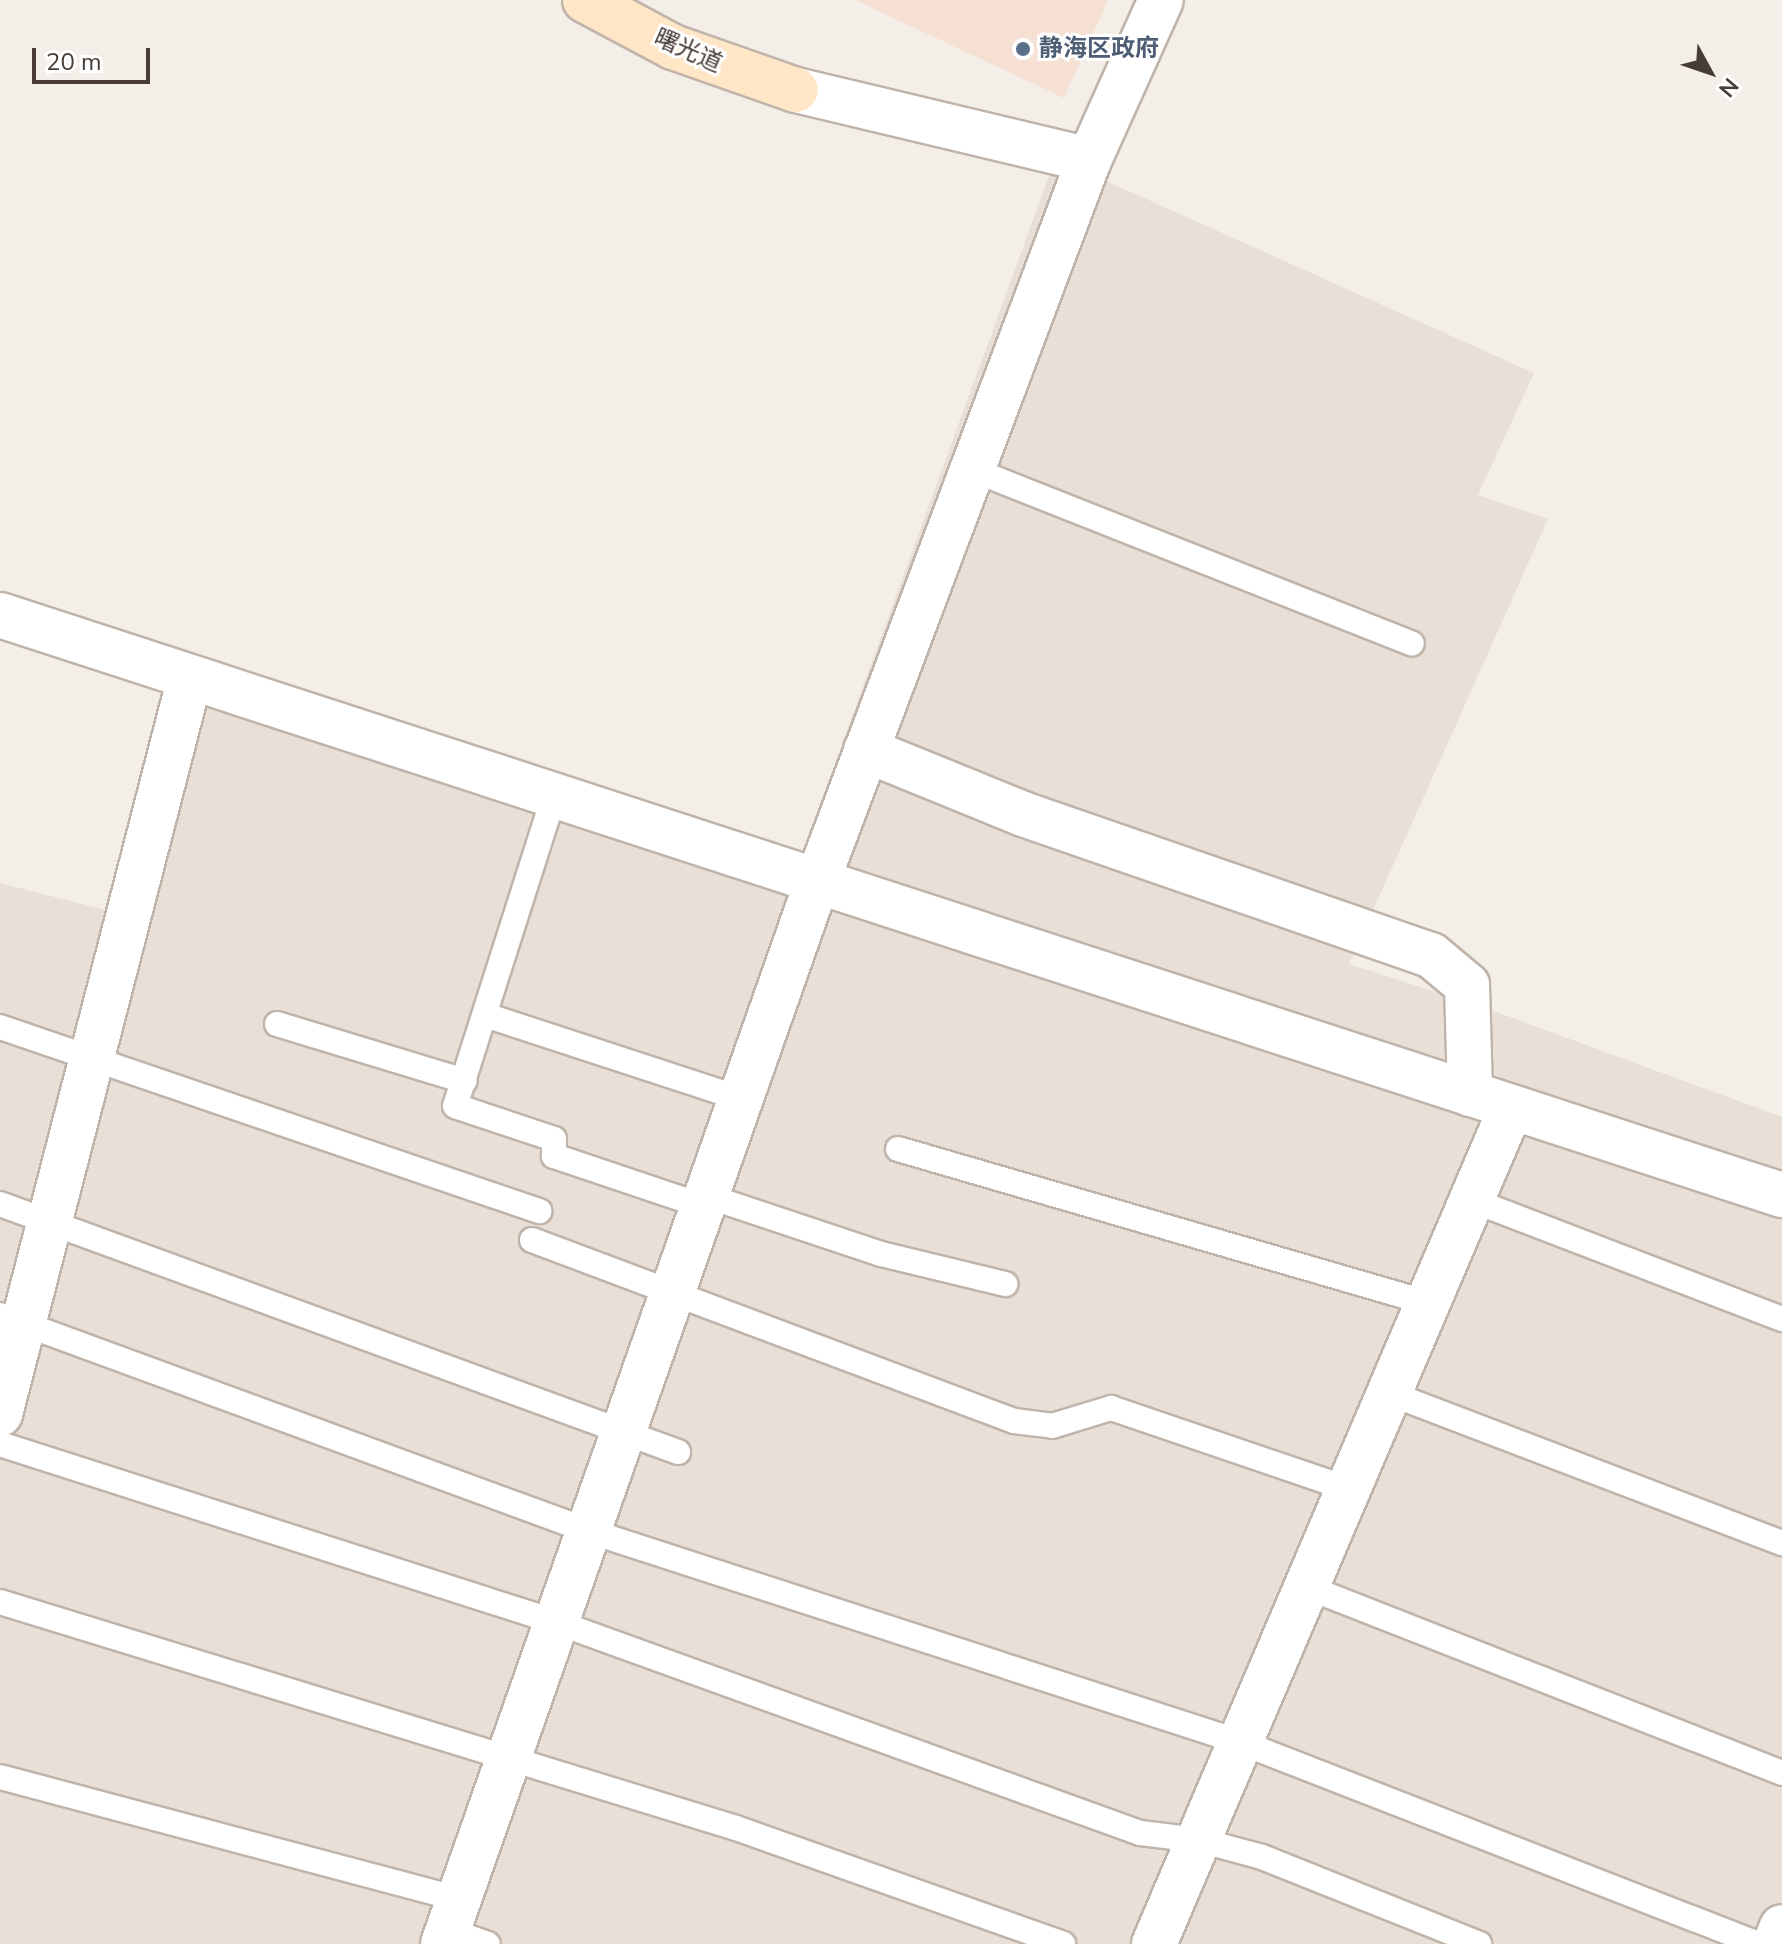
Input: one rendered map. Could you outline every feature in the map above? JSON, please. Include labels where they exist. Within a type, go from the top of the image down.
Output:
[{"type":"street","name":"曙光道","points":[[585,0],[673,47],[796,90],[1089,160]]},
{"type":"street","points":[[459,1929],[509,1758],[817,882],[1089,160],[1161,0]]},
{"type":"street","points":[[0,615],[1782,1195]]},
{"type":"street","points":[[0,1414],[12,1319],[51,1218],[190,677]]},
{"type":"street","points":[[866,750],[1023,814],[1431,955],[1467,985],[1470,1094]]},
{"type":"street","points":[[1154,1944],[1511,1108]]},
{"type":"street","points":[[1775,1944],[1782,1927]]},
{"type":"lane","points":[[971,469],[1412,644]]},
{"type":"lane","points":[[554,796],[455,1106],[554,1139],[554,1156],[881,1254],[1005,1284]]},
{"type":"lane","points":[[485,1015],[742,1099]]},
{"type":"lane","points":[[277,1024],[465,1081]]},
{"type":"lane","points":[[0,1027],[93,1055],[539,1211]]},
{"type":"lane","points":[[898,1149],[1428,1303]]},
{"type":"lane","points":[[1472,1200],[1782,1319]]},
{"type":"lane","points":[[0,1204],[51,1218],[678,1452]]},
{"type":"lane","points":[[532,1240],[1014,1421],[1052,1426],[1111,1408],[1349,1489]]},
{"type":"lane","points":[[12,1319],[589,1531],[1240,1742],[1758,1944]]},
{"type":"lane","points":[[1389,1393],[1782,1543]]},
{"type":"lane","points":[[0,1444],[556,1622],[1140,1833],[1199,1840],[1262,1857],[1479,1944]]},
{"type":"lane","points":[[1307,1587],[1782,1773]]},
{"type":"lane","points":[[0,1602],[736,1828],[1063,1944]]},
{"type":"lane","points":[[0,1777],[459,1929]]},
{"type":"shaded area","name":"静海区政府","points":[[855,0],[1108,0],[1064,98]]},
{"type":"shaded area","points":[[1050,173],[1104,180],[1534,373],[1478,495],[1548,519],[1349,964],[1491,1010],[1782,1117],[1782,1944],[0,1944],[0,883],[109,911],[163,691],[790,887]]},
{"type":"place","name":"静海区政府","points":[[1023,49]]}]
